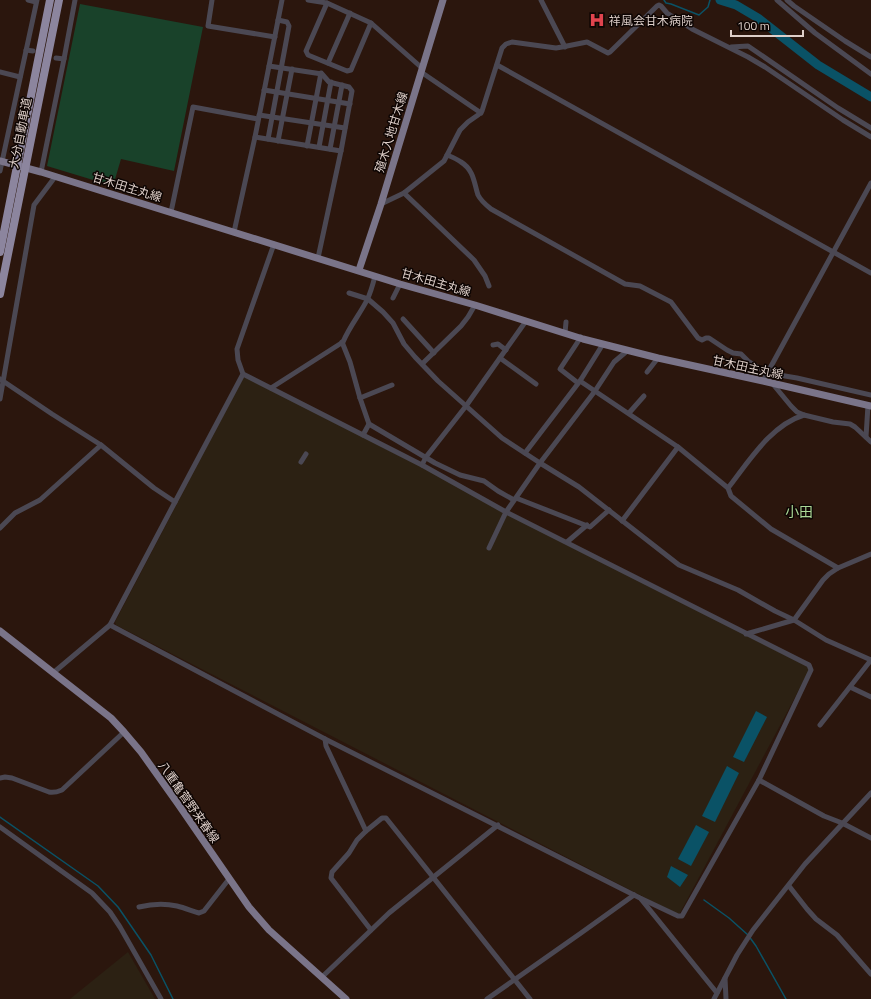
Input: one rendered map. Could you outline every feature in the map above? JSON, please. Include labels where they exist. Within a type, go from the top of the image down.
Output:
[{"type":"highway","name":"大分自動車道","points":[[0,294],[50,0]]},
{"type":"highway","name":"大分自動車道","points":[[23,156],[59,0]]},
{"type":"highway","name":"大分自動車道","points":[[0,252],[18,182]]},
{"type":"main road","name":"殖木入地甘木線","points":[[360,270],[443,0]]},
{"type":"main road","name":"甘木田主丸線","points":[[1,161],[55,176],[565,334],[627,351],[870,405]]},
{"type":"main road","name":"八重亀菅野来春線","points":[[0,631],[111,718],[141,752],[249,907],[269,930],[346,999]]},
{"type":"street","points":[[0,171],[37,1],[28,0]]},
{"type":"street","points":[[41,172],[75,0]]},
{"type":"street","points":[[212,0],[208,26],[275,37]]},
{"type":"street","points":[[234,232],[255,137],[282,0]]},
{"type":"street","points":[[308,0],[327,3],[372,22],[421,70],[480,113]]},
{"type":"street","points":[[541,0],[565,47]]},
{"type":"street","points":[[777,0],[815,33],[871,74]]},
{"type":"street","points":[[787,0],[844,42],[871,56]]},
{"type":"street","points":[[327,3],[306,51],[308,55],[347,71],[351,70],[372,22]]},
{"type":"street","points":[[381,204],[404,193],[444,161],[460,130],[482,111],[498,65],[502,48],[506,44],[509,42],[556,48],[587,42],[606,52],[610,52],[651,11],[659,5],[667,13],[692,29],[765,67],[843,120],[871,137]]},
{"type":"street","points":[[328,63],[350,13]]},
{"type":"street","points":[[268,139],[289,26],[287,22],[278,20]]},
{"type":"street","points":[[729,47],[748,46],[838,108],[871,128]]},
{"type":"street","points":[[26,50],[33,51]]},
{"type":"street","points":[[56,58],[64,59]]},
{"type":"street","points":[[498,65],[871,273]]},
{"type":"street","points":[[269,66],[321,73],[329,82],[349,87],[352,91],[318,258]]},
{"type":"street","points":[[278,141],[292,69]]},
{"type":"street","points":[[0,72],[20,77]]},
{"type":"street","points":[[307,146],[321,73]]},
{"type":"street","points":[[319,147],[331,82]]},
{"type":"street","points":[[330,149],[342,85]]},
{"type":"street","points":[[264,90],[350,104]]},
{"type":"street","points":[[171,212],[193,107],[259,117],[283,118],[345,128]]},
{"type":"street","points":[[255,137],[341,151]]},
{"type":"street","points":[[447,155],[462,162],[468,168],[479,196],[491,209],[625,284],[640,286],[671,302],[698,338],[702,340],[709,338],[727,350],[733,353],[741,354],[748,361],[767,373],[797,378],[871,395]]},
{"type":"street","points":[[0,399],[2,380],[34,205],[55,176]]},
{"type":"street","points":[[763,381],[871,183]]},
{"type":"street","points":[[404,193],[474,260],[485,276],[489,286]]},
{"type":"street","points":[[110,625],[325,739],[678,916],[682,916],[759,780],[811,670],[809,665],[506,512],[422,465],[243,374],[238,360],[237,349],[274,244]]},
{"type":"street","points":[[271,388],[344,342],[368,299],[375,276]]},
{"type":"street","points":[[392,298],[400,284]]},
{"type":"street","points":[[349,293],[368,299],[383,312],[393,323],[404,344],[438,381],[502,438],[579,487],[679,565],[738,590],[794,620],[826,640],[871,660],[820,725]]},
{"type":"street","points":[[422,364],[461,326],[475,305]]},
{"type":"street","points":[[403,318],[434,353]]},
{"type":"street","points":[[422,465],[426,457],[466,406],[526,321]]},
{"type":"street","points":[[565,334],[566,322]]},
{"type":"street","points":[[580,338],[560,369],[629,413],[678,447],[728,488],[731,496],[772,529],[838,568]]},
{"type":"street","points":[[342,342],[350,362],[369,424],[435,463],[460,475],[484,481],[498,491],[515,499],[590,527],[609,510]]},
{"type":"street","points":[[493,345],[498,344],[506,350]]},
{"type":"street","points":[[525,453],[579,382],[603,344]]},
{"type":"street","points":[[489,548],[506,512],[540,462],[595,391],[614,362],[627,351]]},
{"type":"street","points":[[500,358],[536,384]]},
{"type":"street","points":[[647,372],[658,358]]},
{"type":"street","points":[[53,673],[110,625],[243,374]]},
{"type":"street","points":[[2,380],[101,445],[154,488],[175,502]]},
{"type":"street","points":[[772,383],[797,412],[833,422],[850,424],[871,442]]},
{"type":"street","points":[[360,398],[392,385]]},
{"type":"street","points":[[629,413],[644,396]]},
{"type":"street","points":[[866,437],[870,405]]},
{"type":"street","points":[[728,488],[760,446],[770,436],[794,418],[804,414]]},
{"type":"street","points":[[363,435],[369,424]]},
{"type":"street","points":[[398,453],[403,444]]},
{"type":"street","points":[[0,528],[15,513],[40,500],[101,445]]},
{"type":"street","points":[[622,521],[678,447]]},
{"type":"street","points":[[301,462],[306,454]]},
{"type":"street","points":[[430,470],[435,463]]},
{"type":"street","points":[[567,542],[587,525]]},
{"type":"street","points":[[746,634],[794,620],[829,574],[838,568],[871,554]]},
{"type":"street","points":[[850,687],[871,697]]},
{"type":"street","points":[[0,778],[12,778],[49,792],[57,792],[62,790],[124,732]]},
{"type":"street","points":[[325,739],[326,746],[366,832]]},
{"type":"street","points":[[759,780],[824,816],[842,823],[871,838]]},
{"type":"street","points":[[714,999],[737,955],[751,934],[805,864],[871,793]]},
{"type":"street","points":[[371,930],[330,876],[358,840],[382,818],[386,818],[530,999]]},
{"type":"street","points":[[322,977],[389,912],[498,825]]},
{"type":"street","points":[[0,826],[92,892],[110,912],[120,927],[161,999]]},
{"type":"street","points":[[139,907],[149,904],[163,904],[178,906],[199,913],[204,911],[229,879]]},
{"type":"street","points":[[789,886],[816,919],[837,936],[871,974]]},
{"type":"street","points":[[487,999],[634,895]]},
{"type":"street","points":[[640,898],[717,993]]},
{"type":"street","points":[[725,977],[726,999]]},
{"type":"shaded area","points":[[247,377],[808,667],[809,671],[680,913],[677,914],[116,625],[115,622],[243,378]]},
{"type":"shaded area","points":[[128,952],[155,999],[70,999]]},
{"type":"green space","points":[[80,4],[203,27],[174,171],[121,159],[113,186],[47,166]]},
{"type":"water","points":[[756,711],[767,717],[744,762],[733,757]]},
{"type":"water","points":[[727,766],[739,773],[715,822],[702,816]]},
{"type":"water","points":[[696,825],[709,832],[691,866],[678,859]]},
{"type":"water","points":[[671,866],[688,875],[680,887],[667,877]]},
{"type":"waterway","points":[[664,0],[666,3],[699,15],[708,7],[710,0]]},
{"type":"waterway","points":[[720,0],[736,5],[758,18],[818,65],[871,97]]},
{"type":"waterway","points":[[0,817],[98,886],[118,907],[151,955],[173,999]]},
{"type":"waterway","points":[[704,900],[729,918],[748,935],[756,946],[786,999]]},
{"type":"place","name":"祥風会甘木病院","points":[[597,20]]},
{"type":"district","name":"小田","points":[[799,511]]}]
